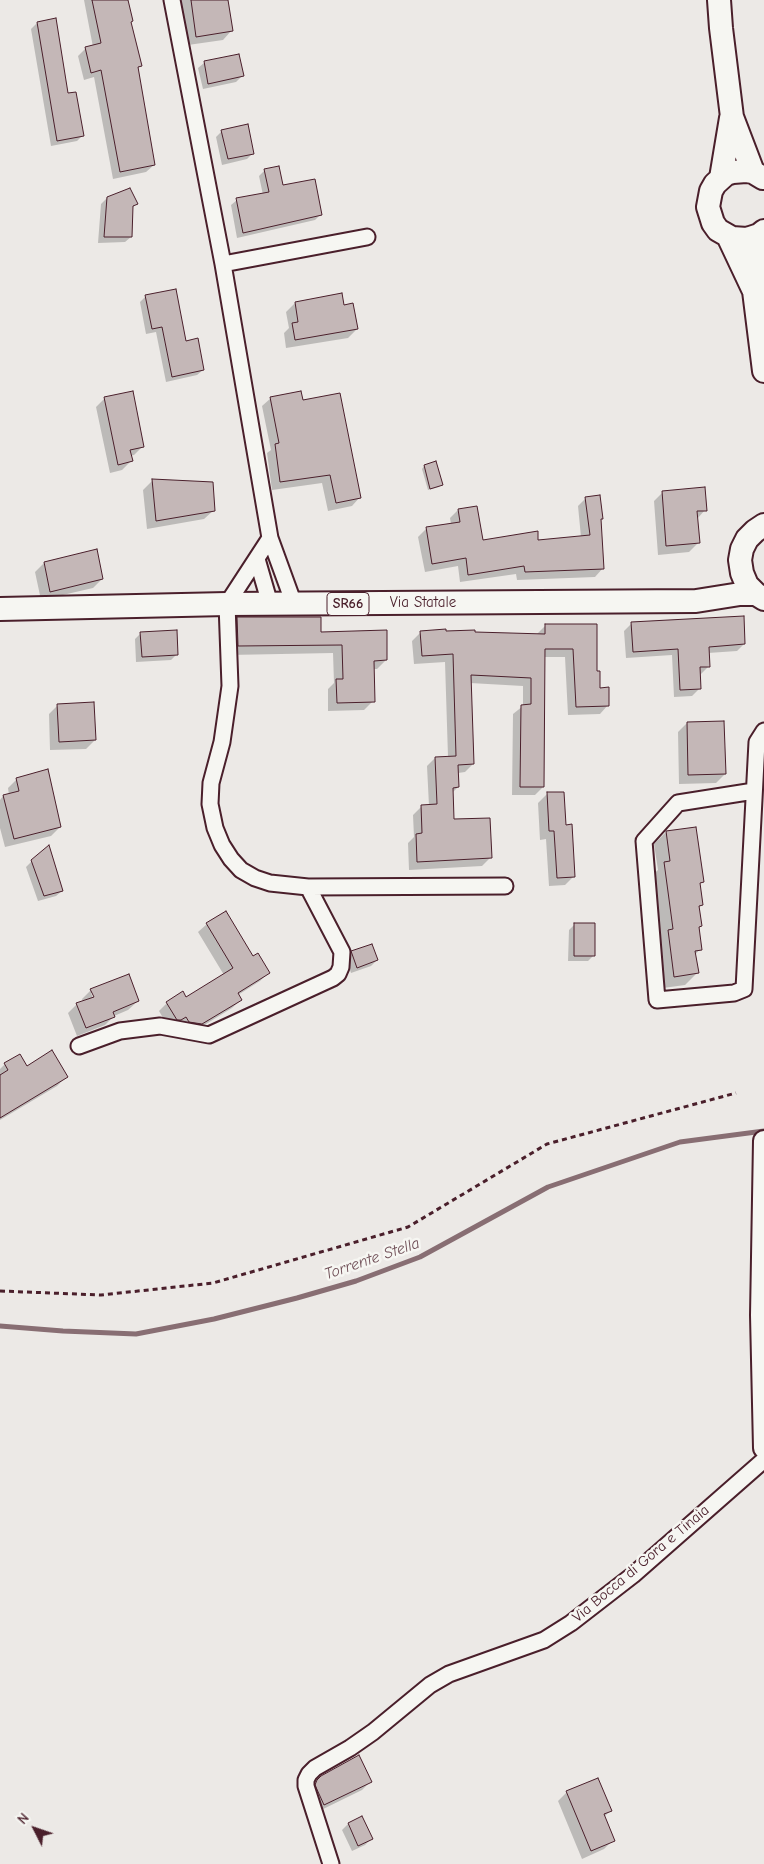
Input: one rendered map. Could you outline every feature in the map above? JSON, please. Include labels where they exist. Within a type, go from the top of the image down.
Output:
[{"type":"main road","points":[[719,0],[732,117],[758,175]]},
{"type":"main road","points":[[721,178],[732,117]]},
{"type":"main road","points":[[758,175],[733,172],[721,178],[711,191],[708,207],[713,223],[718,230],[728,236],[747,239],[761,233]]},
{"type":"main road","points":[[761,233],[754,290],[764,371]]},
{"type":"main road","points":[[728,236],[754,290]]},
{"type":"main road","points":[[696,601],[722,582],[740,560],[742,549],[747,539],[764,525]]},
{"type":"main road","name":"SR66","points":[[740,560],[742,573],[747,585],[762,598]]},
{"type":"main road","name":"Via Statale","points":[[0,609],[227,604],[696,601],[740,594],[762,598]]},
{"type":"street","points":[[172,0],[223,264],[270,538],[294,604]]},
{"type":"street","points":[[223,264],[367,237]]},
{"type":"street","points":[[270,538],[227,604],[230,686],[222,742],[211,783],[210,804],[215,828],[226,852],[242,870],[255,878],[270,883],[308,887],[506,886]]},
{"type":"street","points":[[257,559],[270,604]]},
{"type":"street","points":[[754,791],[678,803],[644,841],[657,1000],[734,993],[744,989],[757,742],[764,731]]},
{"type":"street","points":[[79,1046],[120,1031],[160,1026],[209,1036],[333,978],[338,974],[341,967],[342,952],[308,887]]},
{"type":"street","points":[[764,1141],[762,1315],[764,1448]]},
{"type":"street","name":"Via Bocca di Gora e Tinaia","points":[[331,1864],[306,1786],[306,1780],[315,1768],[358,1742],[430,1685],[449,1674],[544,1640],[571,1623],[633,1575],[764,1460]]},
{"type":"path","points":[[0,1291],[101,1296],[213,1283],[408,1227],[547,1144],[736,1093]]},
{"type":"building","points":[[92,0],[128,0],[133,21],[131,22],[142,66],[138,67],[155,165],[120,172],[101,70],[91,73],[85,47],[101,43]]},
{"type":"building","points":[[191,0],[228,0],[233,31],[196,37]]},
{"type":"building","points":[[56,18],[68,93],[76,92],[84,136],[57,141],[37,22]]},
{"type":"building","points":[[239,54],[244,76],[208,84],[204,61]]},
{"type":"building","points":[[248,124],[254,154],[228,159],[221,130]]},
{"type":"building","points":[[279,166],[283,185],[315,179],[322,215],[243,233],[236,198],[269,192],[264,169]]},
{"type":"building","points":[[130,188],[138,204],[133,206],[132,237],[104,237],[107,197]]},
{"type":"building","points":[[176,289],[186,341],[198,338],[204,370],[172,377],[162,327],[152,329],[145,295]]},
{"type":"building","points":[[342,293],[344,305],[353,303],[358,329],[295,340],[292,323],[298,322],[295,302]]},
{"type":"building","points":[[133,391],[144,447],[130,450],[133,461],[118,465],[104,397]]},
{"type":"building","points":[[301,391],[303,400],[340,393],[361,498],[336,503],[330,475],[280,482],[275,444],[279,443],[270,397]]},
{"type":"building","points":[[436,461],[443,485],[430,489],[424,465]]},
{"type":"building","points":[[152,479],[213,482],[215,511],[156,521]]},
{"type":"building","points":[[705,487],[707,511],[697,511],[700,543],[666,546],[662,491]]},
{"type":"building","points":[[600,495],[603,519],[601,519],[604,569],[525,572],[524,566],[468,575],[466,558],[432,564],[426,527],[460,522],[458,509],[477,506],[483,540],[538,531],[538,540],[590,535],[585,497]]},
{"type":"building","points":[[97,549],[103,579],[50,592],[44,562]]},
{"type":"building","points":[[744,616],[745,644],[709,647],[710,667],[700,667],[701,689],[680,690],[678,649],[633,652],[631,622]]},
{"type":"building","points":[[237,617],[321,617],[321,632],[387,630],[387,660],[374,661],[375,702],[337,703],[336,679],[343,679],[342,645],[238,646]]},
{"type":"building","points":[[545,624],[597,624],[597,671],[600,671],[600,688],[609,687],[609,706],[576,707],[573,649],[545,649],[544,787],[520,787],[521,705],[531,704],[531,678],[471,675],[474,764],[458,765],[459,787],[453,788],[454,819],[490,818],[492,858],[417,862],[416,834],[422,833],[421,805],[437,804],[435,757],[456,756],[453,654],[422,656],[420,631],[446,629],[446,631],[475,630],[475,632],[545,634]]},
{"type":"building","points":[[177,630],[178,655],[142,657],[140,632]]},
{"type":"building","points":[[94,702],[96,740],[59,742],[57,704]]},
{"type":"building","points":[[724,721],[726,774],[688,775],[687,722]]},
{"type":"building","points":[[48,769],[61,827],[14,839],[3,795],[19,791],[16,778]]},
{"type":"building","points":[[547,792],[564,792],[566,825],[572,824],[575,877],[557,878],[554,831],[549,831]]},
{"type":"building","points":[[696,827],[704,882],[700,883],[703,905],[699,906],[702,926],[699,927],[702,950],[695,951],[699,973],[674,977],[668,930],[673,929],[664,862],[670,861],[666,831]]},
{"type":"building","points":[[49,845],[63,891],[44,896],[31,860]]},
{"type":"building","points":[[226,911],[253,956],[258,953],[270,973],[238,993],[242,1000],[202,1024],[189,1022],[186,1017],[177,1020],[166,1002],[183,991],[186,997],[233,968],[206,923]]},
{"type":"building","points":[[574,923],[595,923],[595,956],[574,956]]},
{"type":"building","points":[[372,944],[378,960],[357,968],[351,951]]},
{"type":"building","points":[[129,974],[139,1001],[113,1012],[115,1017],[86,1028],[76,1003],[94,997],[90,989]]},
{"type":"building","points":[[52,1050],[68,1077],[0,1118],[0,1075],[8,1070],[4,1063],[20,1054],[27,1066]]},
{"type":"building","points":[[359,1755],[372,1782],[324,1805],[315,1785],[317,1780]]},
{"type":"building","points":[[598,1778],[612,1811],[604,1814],[615,1841],[591,1851],[566,1791]]},
{"type":"building","points":[[362,1816],[373,1839],[358,1846],[348,1823]]},
{"type":"waterway","name":"Torrente Stella","points":[[0,1326],[136,1334],[214,1319],[297,1298],[356,1281],[420,1257],[548,1187],[680,1142],[764,1131]]}]
